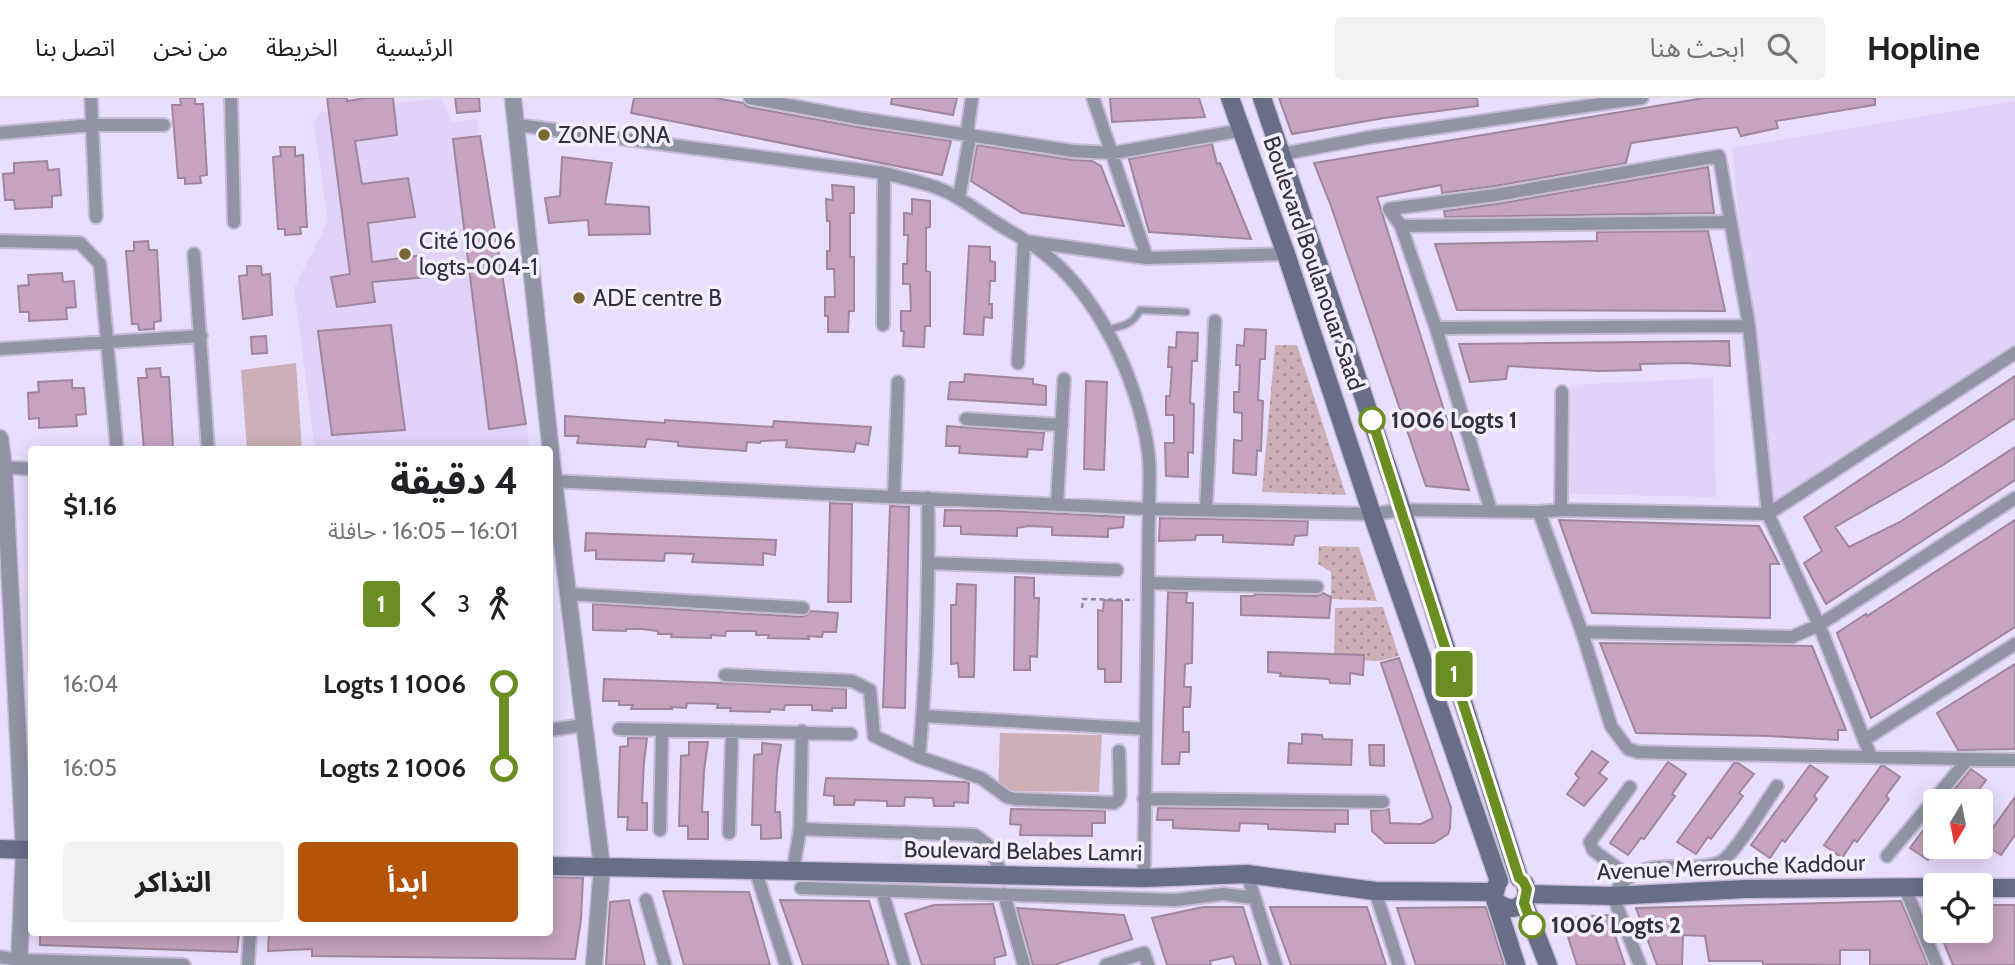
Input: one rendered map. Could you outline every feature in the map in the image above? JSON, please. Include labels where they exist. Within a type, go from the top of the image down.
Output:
[{"type":"main road","name":"Boulevard Boulanouar Saad","points":[[1230,98],[1286,254],[1497,892],[1516,965]]},
{"type":"main road","name":"Boulevard Boulanouar Saad","points":[[1262,98],[1402,510],[1548,965]]},
{"type":"main road","points":[[0,849],[27,850]]},
{"type":"main road","name":"Boulevard Belabes Lamri","points":[[553,866],[793,870],[1003,885],[1247,874],[1375,891],[1497,892]]},
{"type":"main road","points":[[1508,876],[1523,892],[1518,907],[1511,909],[1504,907],[1497,892],[1508,876]]},
{"type":"main road","name":"Avenue Merrouche Kaddour","points":[[1523,892],[1613,896],[1745,889],[1923,887]]},
{"type":"main road","points":[[1993,888],[2015,888]]},
{"type":"street","points":[[91,98],[96,217]]},
{"type":"street","points":[[231,98],[233,222]]},
{"type":"street","points":[[513,98],[549,446]]},
{"type":"street","points":[[750,98],[858,118],[1073,151],[1112,153],[1243,130]]},
{"type":"street","points":[[960,198],[969,142],[972,98]]},
{"type":"street","points":[[1093,98],[1147,257]]},
{"type":"street","points":[[1282,154],[1373,137],[1642,98]]},
{"type":"street","points":[[0,134],[92,125],[164,125]]},
{"type":"street","points":[[517,125],[884,173],[938,188],[960,198],[1040,250],[1086,297],[1107,330],[1130,382],[1148,452],[1143,878]]},
{"type":"street","points":[[1491,511],[1436,328],[1401,226],[1389,209],[1496,195],[1719,156],[1749,326],[1768,514],[1819,625],[1871,757]]},
{"type":"street","points":[[883,325],[884,173]]},
{"type":"street","points":[[1401,226],[1730,222]]},
{"type":"street","points":[[1024,241],[1147,257],[1286,254]]},
{"type":"street","points":[[1018,363],[1024,241]]},
{"type":"street","points":[[0,242],[80,243],[100,264],[117,446]]},
{"type":"street","points":[[194,254],[208,446]]},
{"type":"street","points":[[1206,510],[1215,321]]},
{"type":"street","points":[[1436,328],[1749,326]]},
{"type":"street","points":[[0,349],[201,336]]},
{"type":"street","points":[[553,481],[1149,509],[1372,514],[1402,510],[1768,514],[2015,353]]},
{"type":"street","points":[[1058,505],[1064,379]]},
{"type":"street","points":[[894,497],[898,382]]},
{"type":"street","points":[[1561,510],[1562,392]]},
{"type":"street","points":[[966,419],[1062,425]]},
{"type":"street","points":[[0,438],[27,850],[19,962]]},
{"type":"street","points":[[2,468],[28,469]]},
{"type":"street","points":[[553,488],[602,867],[594,965]]},
{"type":"street","points":[[919,757],[923,716],[928,498]]},
{"type":"street","points":[[1582,632],[1792,637],[1819,625],[2015,498]]},
{"type":"street","points":[[1539,512],[1582,632],[1611,726],[1628,749],[1670,753],[2015,760]]},
{"type":"street","points":[[928,562],[1117,570]]},
{"type":"street","points":[[1148,583],[1317,587]]},
{"type":"street","points":[[568,594],[803,608]]},
{"type":"street","points":[[1864,740],[2015,644]]},
{"type":"street","points":[[725,675],[852,681],[870,690],[874,736],[919,757],[981,778],[1007,797],[1015,799],[1114,803],[1119,795],[1119,751]]},
{"type":"street","points":[[923,716],[1146,729]]},
{"type":"street","points":[[553,730],[584,725]]},
{"type":"street","points":[[619,729],[851,734]]},
{"type":"street","points":[[660,830],[662,730]]},
{"type":"street","points":[[729,833],[732,731]]},
{"type":"street","points":[[793,870],[800,829],[802,732]]},
{"type":"street","points":[[1887,856],[1968,760]]},
{"type":"street","points":[[1640,965],[1613,896],[1628,876],[1645,868],[1705,866],[1721,862],[1777,786]]},
{"type":"street","points":[[1628,876],[1593,850],[1590,842],[1630,787]]},
{"type":"street","points":[[1144,799],[1383,802]]},
{"type":"street","points":[[800,829],[975,835],[988,845],[1003,885],[1024,965]]},
{"type":"street","points":[[755,869],[786,965]]},
{"type":"street","points":[[1247,874],[1276,965]]},
{"type":"street","points":[[801,888],[882,891],[1003,885],[1176,900],[1223,894],[1254,898]]},
{"type":"street","points":[[1905,886],[1937,965]]},
{"type":"street","points":[[882,891],[905,965]]},
{"type":"street","points":[[1375,891],[1399,965]]},
{"type":"street","points":[[646,900],[665,965]]},
{"type":"street","points":[[248,965],[250,936]]},
{"type":"street","points":[[0,957],[19,962],[184,965]]},
{"type":"street","points":[[1106,965],[1146,959]]},
{"type":"lane","points":[[1107,330],[1127,325],[1136,319],[1140,310],[1186,312]]},
{"type":"path","points":[[1082,608],[1083,599],[1148,600]]},
{"type":"shaded area","name":"Cité 1006 logts-004-1","points":[[441,98],[451,122],[477,119],[530,446],[314,446],[294,288],[328,221],[314,125],[318,113]]},
{"type":"shaded area","points":[[2015,101],[2015,345],[1768,514],[1732,148]]},
{"type":"shaded area","points":[[1275,345],[1297,345],[1346,495],[1262,492]]},
{"type":"shaded area","points":[[296,363],[302,446],[247,446],[241,370]]},
{"type":"shaded area","points":[[1713,378],[1716,497],[1570,494],[1570,385]]},
{"type":"shaded area","points":[[1319,546],[1359,547],[1377,601],[1331,599],[1331,572],[1318,564]]},
{"type":"shaded area","points":[[1383,607],[1399,656],[1380,661],[1334,659],[1335,608]]},
{"type":"shaded area","points":[[1000,733],[1102,735],[1099,792],[998,791]]},
{"type":"building","points":[[180,98],[195,98],[195,104],[203,104],[207,175],[200,176],[201,183],[185,184],[185,178],[178,178],[172,105],[181,105]]},
{"type":"building","points":[[327,98],[347,98],[347,101],[393,98],[397,135],[355,141],[362,184],[408,178],[415,217],[368,223],[372,262],[423,255],[428,277],[372,282],[375,302],[337,307],[331,277],[350,274]]},
{"type":"building","points":[[455,98],[479,98],[480,111],[457,113]]},
{"type":"building","points":[[634,98],[715,98],[743,103],[748,107],[857,127],[951,141],[942,175],[631,113]]},
{"type":"building","points":[[892,98],[957,98],[953,115],[891,104]]},
{"type":"building","points":[[1110,98],[1199,98],[1205,117],[1112,122]]},
{"type":"building","points":[[1279,98],[1477,98],[1478,106],[1384,118],[1292,134]]},
{"type":"building","points":[[1704,98],[1875,98],[1875,105],[1776,121],[1778,128],[1741,136],[1737,127],[1631,143],[1626,163],[1495,186],[1442,193],[1441,185],[1377,197],[1469,490],[1426,486],[1314,163]]},
{"type":"building","points":[[480,136],[526,424],[489,429],[453,139]]},
{"type":"building","points":[[1212,144],[1217,164],[1220,163],[1251,239],[1149,232],[1129,159]]},
{"type":"building","points":[[977,145],[1092,161],[1101,166],[1124,226],[1022,213],[971,181]]},
{"type":"building","points":[[280,147],[295,147],[295,156],[303,155],[307,227],[300,227],[301,234],[285,235],[285,229],[278,229],[273,157],[281,156]]},
{"type":"building","points":[[562,157],[612,163],[605,204],[649,207],[650,234],[589,235],[588,220],[549,223],[545,198],[560,196]]},
{"type":"building","points":[[47,161],[48,170],[59,169],[61,195],[52,196],[52,207],[15,209],[14,200],[5,200],[3,174],[14,173],[14,163]]},
{"type":"building","points":[[1708,167],[1714,213],[1445,217],[1444,211]]},
{"type":"building","points":[[832,185],[854,187],[854,213],[850,213],[850,257],[854,257],[854,311],[849,311],[848,332],[828,332],[828,316],[825,316],[825,297],[835,297],[834,269],[827,269],[830,221],[827,221],[826,199],[833,200]]},
{"type":"building","points":[[912,199],[930,201],[930,227],[926,228],[926,271],[930,272],[930,326],[925,326],[924,347],[903,346],[904,331],[901,331],[901,311],[911,311],[910,284],[903,284],[903,264],[907,264],[908,235],[904,235],[904,213],[912,214]]},
{"type":"building","points":[[1708,231],[1725,311],[1457,310],[1435,244],[1597,241],[1597,232]]},
{"type":"building","points":[[148,241],[149,250],[157,250],[161,321],[154,322],[154,329],[139,330],[138,324],[132,324],[126,251],[134,251],[134,242]]},
{"type":"building","points":[[969,246],[990,247],[990,261],[995,262],[995,281],[990,281],[989,304],[992,304],[992,318],[984,317],[983,335],[964,334]]},
{"type":"building","points":[[247,266],[261,266],[262,275],[270,274],[272,315],[243,319],[239,276],[247,275]]},
{"type":"building","points":[[62,273],[63,282],[74,281],[76,307],[66,308],[67,319],[29,321],[29,312],[20,312],[18,286],[29,285],[28,275]]},
{"type":"building","points":[[391,325],[405,430],[332,435],[318,331]]},
{"type":"building","points":[[1245,329],[1266,330],[1265,359],[1260,359],[1258,400],[1263,401],[1261,451],[1257,450],[1256,475],[1233,473],[1234,440],[1242,441],[1242,413],[1234,412],[1234,392],[1239,392],[1240,365],[1236,365],[1237,345],[1244,346]]},
{"type":"building","points":[[1177,332],[1198,333],[1197,361],[1192,361],[1190,403],[1194,404],[1193,453],[1188,452],[1188,477],[1166,476],[1165,443],[1174,443],[1174,415],[1166,415],[1166,396],[1170,396],[1172,367],[1168,367],[1169,347],[1176,348]]},
{"type":"building","points":[[266,336],[267,353],[252,354],[251,337]]},
{"type":"building","points":[[1729,341],[1730,366],[1640,364],[1641,370],[1599,371],[1508,366],[1506,379],[1470,382],[1459,344]]},
{"type":"building","points":[[160,368],[161,377],[169,377],[173,446],[144,446],[138,378],[147,378],[146,369]]},
{"type":"building","points":[[965,374],[1033,379],[1033,384],[1046,386],[1046,405],[948,399],[950,382],[964,382]]},
{"type":"building","points":[[2015,376],[2015,418],[1943,465],[1835,527],[1849,547],[1900,522],[2015,447],[2015,480],[1826,604],[1804,563],[1822,551],[1804,517]]},
{"type":"building","points":[[72,380],[72,388],[84,388],[86,414],[76,415],[77,426],[39,428],[39,418],[29,419],[28,393],[39,392],[38,382]]},
{"type":"building","points":[[1086,381],[1107,382],[1104,470],[1084,469]]},
{"type":"building","points":[[565,416],[773,427],[774,421],[871,427],[868,445],[856,443],[854,452],[786,447],[787,440],[747,442],[746,451],[678,446],[678,442],[647,439],[645,447],[577,443],[579,436],[565,436]]},
{"type":"building","points":[[947,426],[1044,433],[1042,450],[1028,449],[1027,457],[959,453],[960,446],[946,446]]},
{"type":"building","points":[[830,503],[852,504],[851,602],[828,602]]},
{"type":"building","points":[[890,506],[909,507],[905,708],[883,707]]},
{"type":"building","points":[[945,510],[1124,517],[1123,527],[1108,529],[1108,537],[1052,535],[1052,527],[1028,526],[1017,528],[1017,536],[961,534],[961,526],[944,526]]},
{"type":"building","points":[[1160,518],[1308,521],[1307,535],[1295,536],[1293,545],[1223,542],[1223,535],[1196,535],[1195,540],[1159,541]]},
{"type":"building","points":[[1559,520],[1759,526],[1779,564],[1770,564],[1770,618],[1592,613]]},
{"type":"building","points":[[2015,520],[2015,627],[1871,718],[1837,633]]},
{"type":"building","points":[[586,533],[776,540],[775,555],[763,553],[763,565],[692,562],[694,554],[665,553],[664,561],[596,559],[596,550],[585,551]]},
{"type":"building","points":[[1015,577],[1034,578],[1034,598],[1039,598],[1037,657],[1030,656],[1030,670],[1014,670]]},
{"type":"building","points":[[957,584],[976,585],[974,677],[959,677],[958,663],[951,664],[951,605],[956,605]]},
{"type":"building","points":[[1168,592],[1187,593],[1186,603],[1193,603],[1192,663],[1185,664],[1184,687],[1191,687],[1190,707],[1183,707],[1183,732],[1189,732],[1189,752],[1180,752],[1179,764],[1162,764]]},
{"type":"building","points":[[1323,593],[1331,597],[1329,618],[1241,615],[1241,596],[1317,596]]},
{"type":"building","points":[[1104,600],[1122,601],[1121,682],[1105,682],[1105,669],[1098,669],[1098,610],[1103,611]]},
{"type":"building","points":[[593,604],[802,617],[811,611],[838,613],[836,632],[823,632],[822,637],[808,636],[809,639],[768,638],[769,635],[756,635],[756,631],[726,631],[725,636],[711,635],[711,638],[671,637],[672,634],[658,634],[658,631],[642,629],[593,630]]},
{"type":"building","points":[[1600,643],[1812,646],[1846,730],[1838,730],[1838,740],[1636,733]]},
{"type":"building","points":[[1268,652],[1364,655],[1363,675],[1350,673],[1350,684],[1330,683],[1329,679],[1280,676],[1281,673],[1268,672]]},
{"type":"building","points":[[1399,658],[1451,808],[1448,834],[1434,843],[1385,843],[1372,831],[1371,811],[1389,809],[1390,823],[1421,824],[1433,818],[1381,663]]},
{"type":"building","points":[[2015,664],[2015,749],[1958,750],[1937,713]]},
{"type":"building","points":[[604,679],[846,689],[846,708],[832,708],[832,711],[812,710],[812,705],[785,705],[784,710],[770,709],[770,712],[730,711],[731,708],[717,708],[718,704],[687,703],[686,708],[631,709],[633,705],[619,705],[619,701],[603,701]]},
{"type":"building","points":[[1302,734],[1322,735],[1323,739],[1352,740],[1351,765],[1288,763],[1289,743],[1302,744]]},
{"type":"building","points":[[628,738],[647,738],[642,803],[647,803],[647,830],[627,830],[628,817],[618,817],[620,747],[628,746]]},
{"type":"building","points":[[689,742],[708,742],[702,812],[708,812],[708,839],[688,839],[688,826],[679,826],[681,756],[689,755]]},
{"type":"building","points":[[762,743],[781,745],[775,812],[780,812],[781,838],[761,839],[761,825],[752,825],[754,755],[762,754]]},
{"type":"building","points":[[1369,745],[1384,745],[1384,766],[1370,765]]},
{"type":"building","points":[[1592,751],[1608,762],[1599,773],[1607,779],[1584,806],[1567,794],[1579,778],[1575,774]]},
{"type":"building","points":[[1668,762],[1686,774],[1672,794],[1675,796],[1644,839],[1641,838],[1628,855],[1610,843]]},
{"type":"building","points":[[1734,763],[1754,774],[1739,793],[1743,796],[1711,839],[1708,837],[1696,854],[1677,842]]},
{"type":"building","points":[[1810,765],[1828,777],[1814,796],[1817,799],[1770,858],[1751,845]]},
{"type":"building","points":[[1881,766],[1900,777],[1886,796],[1889,799],[1842,858],[1824,845]]},
{"type":"building","points":[[1971,769],[1986,780],[1979,789],[1955,789]]},
{"type":"building","points":[[826,778],[965,782],[969,783],[968,803],[954,802],[954,806],[934,806],[933,798],[905,797],[904,806],[887,806],[887,801],[855,800],[854,805],[834,805],[834,796],[824,795]]},
{"type":"building","points":[[2015,797],[2015,835],[2001,855],[1993,850],[1993,828]]},
{"type":"building","points":[[1158,808],[1348,810],[1348,824],[1335,824],[1335,832],[1268,829],[1268,824],[1240,823],[1239,831],[1173,828],[1173,820],[1157,820]]},
{"type":"building","points":[[1011,809],[1105,811],[1105,823],[1092,823],[1092,836],[1020,835],[1021,825],[1010,824]]},
{"type":"building","points":[[1923,830],[1923,857],[1910,848]]},
{"type":"building","points":[[553,877],[583,878],[575,959],[312,956],[312,949],[268,951],[269,936],[553,936]]},
{"type":"building","points":[[663,891],[749,892],[770,965],[684,965]]},
{"type":"building","points":[[629,900],[645,965],[606,965],[610,902]]},
{"type":"building","points":[[780,900],[869,901],[889,965],[803,965]]},
{"type":"building","points":[[1901,901],[1928,965],[1870,965],[1870,950],[1840,950],[1840,965],[1709,961],[1705,936],[1683,935],[1682,965],[1657,965],[1636,908]]},
{"type":"building","points":[[993,904],[1006,955],[994,958],[995,965],[922,965],[905,914],[934,905]]},
{"type":"building","points":[[1993,905],[2015,905],[2015,965],[1953,965],[1944,943],[1993,943]]},
{"type":"building","points":[[1203,907],[1243,907],[1261,965],[1236,965],[1233,956],[1210,961],[1211,965],[1167,965],[1152,918]]},
{"type":"building","points":[[1270,907],[1367,907],[1386,965],[1291,965]]},
{"type":"building","points":[[1486,907],[1504,965],[1416,965],[1397,908]]},
{"type":"building","points":[[1017,908],[1124,915],[1132,939],[1054,965],[1033,965]]},
{"type":"building","points":[[1608,915],[1625,965],[1577,965],[1562,918]]},
{"type":"building","points":[[40,936],[239,936],[237,952],[40,945]]},
{"type":"bus line","name":"1","points":[[1372,420],[1519,878],[1526,885],[1524,903],[1532,925]]},
{"type":"place","name":"ZONE ONA","points":[[544,135]]},
{"type":"place","name":"Cité 1006 logts-004-1","points":[[405,254]]},
{"type":"place","name":"ADE centre B","points":[[579,298]]},
{"type":"place","name":"1006 Logts 1","points":[[1372,420]]},
{"type":"place","name":"1006 Logts 2","points":[[1532,925]]}]
